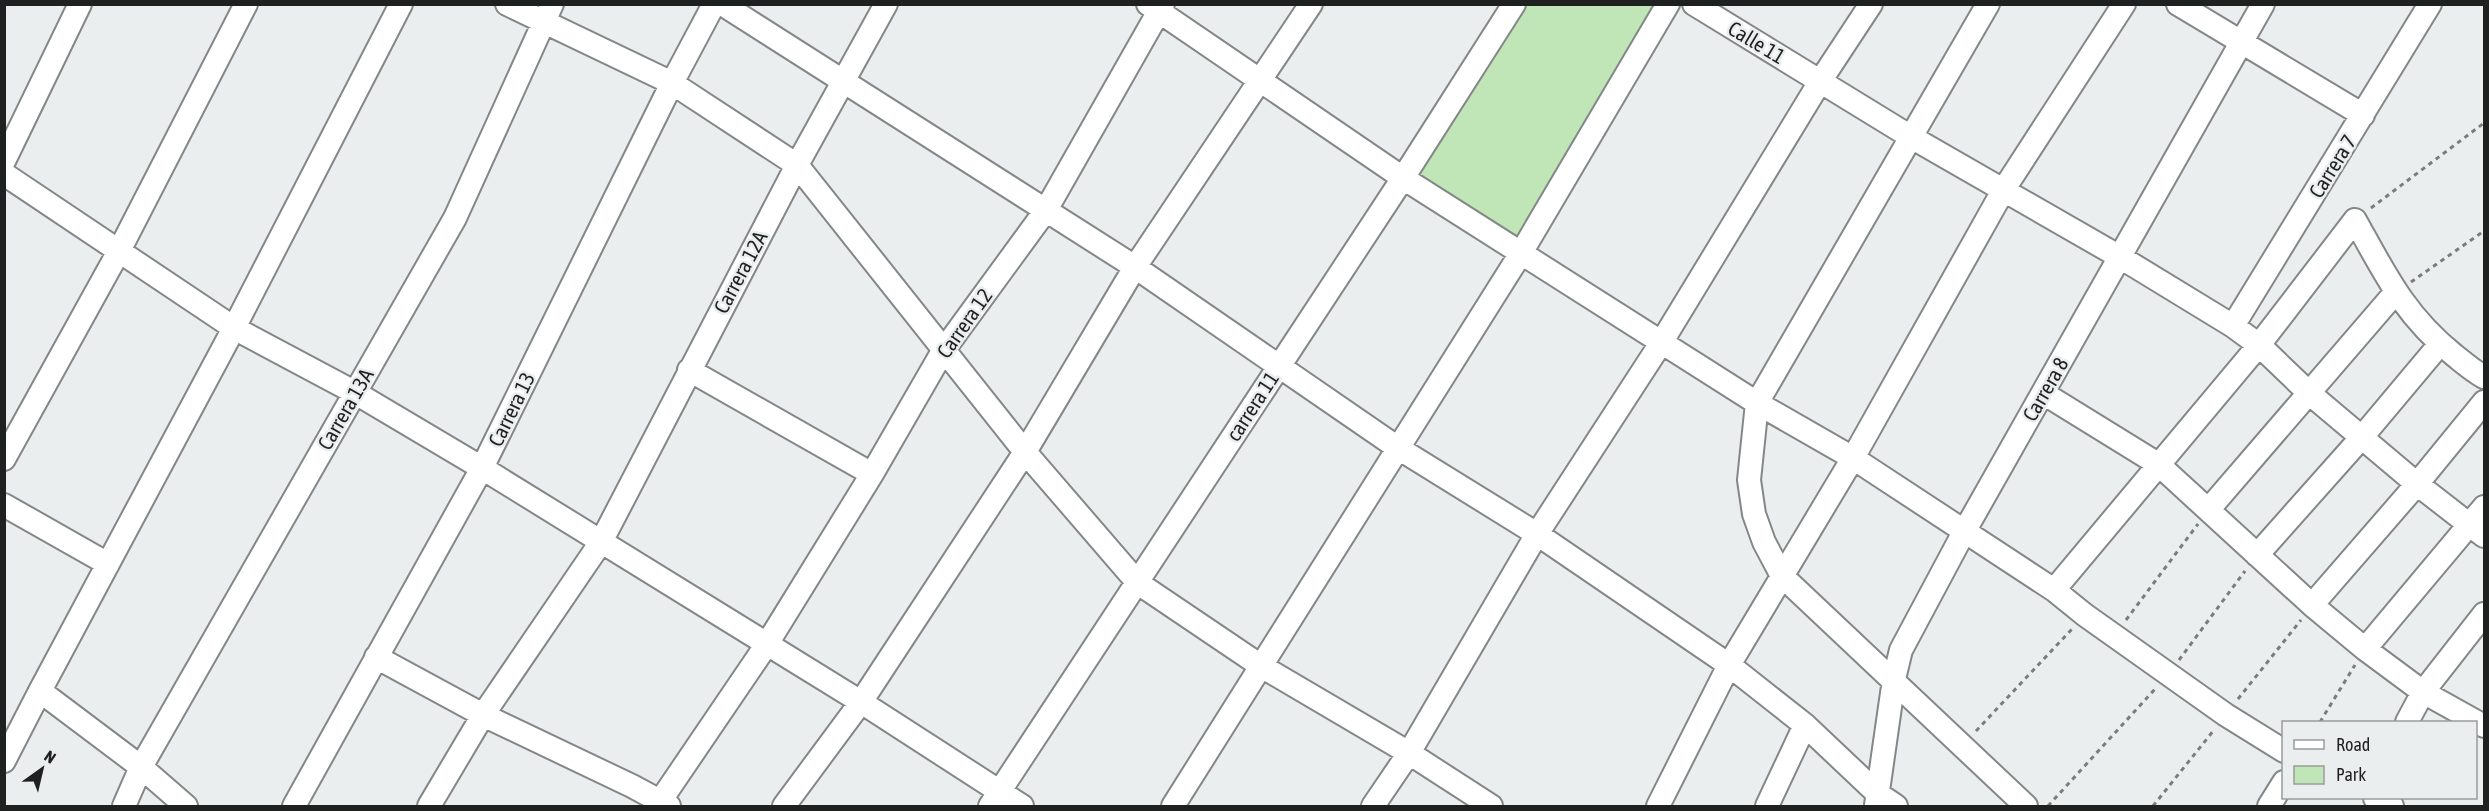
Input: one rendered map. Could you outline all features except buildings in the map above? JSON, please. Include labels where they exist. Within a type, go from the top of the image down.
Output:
[{"type":"street","points":[[4,161],[80,4]]},
{"type":"street","points":[[4,459],[119,250],[246,4]]},
{"type":"street","points":[[4,762],[234,328],[401,4]]},
{"type":"street","points":[[507,4],[548,13],[672,83],[797,165],[1025,452],[1138,583],[1261,666],[1409,753],[1491,807]]},
{"type":"street","name":"Carrera 13","points":[[294,807],[482,468],[672,83],[714,4]]},
{"type":"street","points":[[722,4],[1135,267],[1398,448],[1538,534],[1729,665],[1805,725],[1876,800],[1896,807]]},
{"type":"street","name":"Carrera 12A","points":[[429,807],[483,715],[601,542],[688,370],[886,4]]},
{"type":"street","points":[[784,807],[861,702],[1025,452],[1135,267],[1311,4]]},
{"type":"street","name":"carrera 11","points":[[995,799],[1403,178],[1514,4]]},
{"type":"street","points":[[1173,807],[1521,253],[1668,4]]},
{"type":"street","name":"Calle 11","points":[[1694,4],[1911,137],[2120,257],[2233,326],[2259,345],[2309,393],[2417,484],[2477,531]]},
{"type":"street","points":[[1372,807],[1409,753],[1538,534],[1661,343],[1821,80],[1870,4]]},
{"type":"street","points":[[1988,4],[1757,403],[1749,480],[1754,514],[1764,542],[1782,576],[1894,679],[2026,807]]},
{"type":"street","points":[[1658,807],[1729,665],[1853,458],[2004,189],[2124,4]]},
{"type":"street","points":[[2178,4],[2364,116]]},
{"type":"street","name":"Carrera 8","points":[[1876,800],[1894,679],[1901,650],[1964,532],[2263,4]]},
{"type":"street","name":"Carrera 7","points":[[2233,326],[2364,116],[2430,4]]},
{"type":"street","points":[[1156,7],[1259,81],[1403,178],[1757,403],[1853,458],[2054,590],[2085,615],[2226,715],[2282,750]]},
{"type":"street","name":"Carrera 12","points":[[665,803],[872,474],[943,351],[1046,210],[1156,7]]},
{"type":"street","name":"Carrera 13A","points":[[124,807],[141,767],[454,218],[548,13]]},
{"type":"street","points":[[4,174],[234,328],[354,392],[482,468],[861,702],[995,799],[1022,807]]},
{"type":"street","points":[[2054,590],[2259,345],[2355,220],[2395,293],[2440,344],[2484,377]]},
{"type":"street","points":[[2209,508],[2395,293]]},
{"type":"street","points":[[2257,555],[2362,437],[2440,344]]},
{"type":"street","points":[[688,370],[872,474]]},
{"type":"street","points":[[2043,393],[2158,464],[2209,508],[2257,555],[2365,649],[2423,692],[2475,721]]},
{"type":"street","points":[[2313,605],[2484,402]]},
{"type":"street","points":[[4,505],[108,564]]},
{"type":"street","points":[[2365,649],[2477,531],[2484,507]]},
{"type":"street","points":[[2408,721],[2423,692],[2484,614]]},
{"type":"street","points":[[376,657],[483,715],[665,803]]},
{"type":"street","points":[[40,691],[141,767],[186,807]]},
{"type":"street","points":[[1767,807],[1805,725]]},
{"type":"street","points":[[2269,807],[2282,784]]},
{"type":"path","points":[[2355,220],[2484,123]]},
{"type":"path","points":[[2395,293],[2484,231]]},
{"type":"path","points":[[2114,636],[2209,508]]},
{"type":"path","points":[[1962,745],[2085,615]]},
{"type":"path","points":[[2321,721],[2365,649]]},
{"type":"green space","points":[[1519,5],[1664,5],[1519,246],[1409,175]]}]
